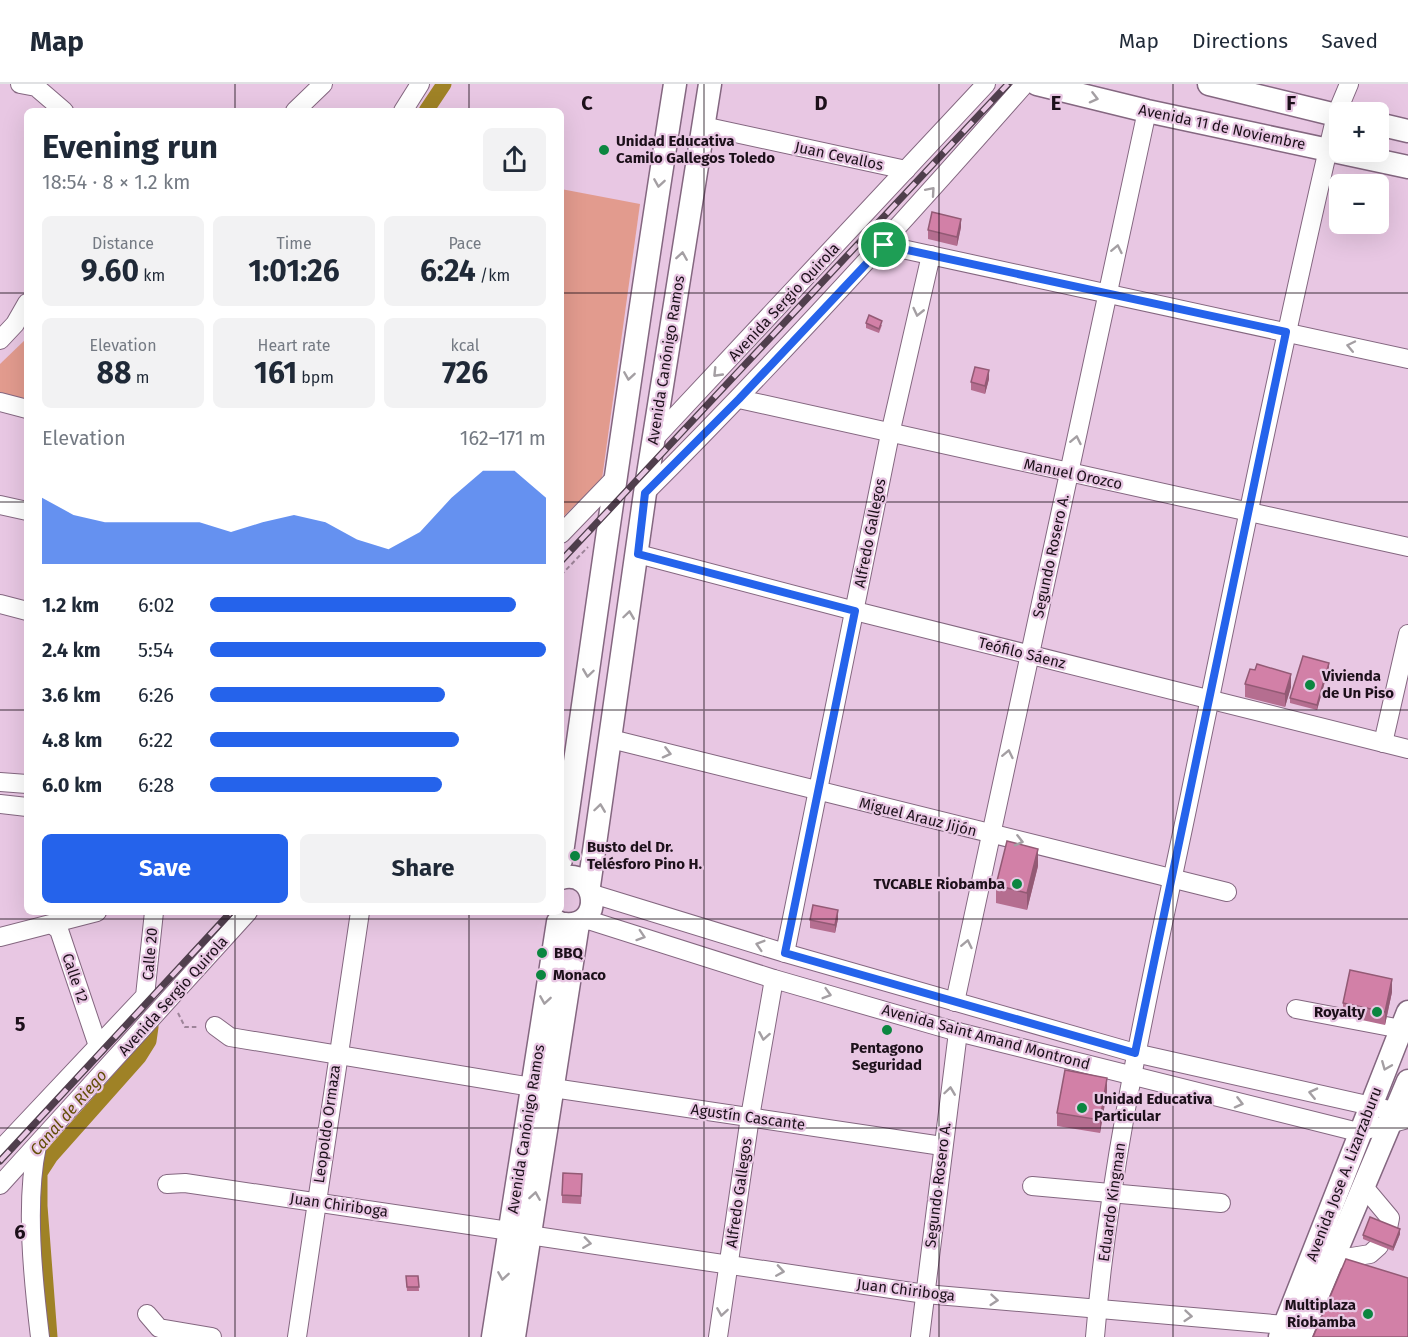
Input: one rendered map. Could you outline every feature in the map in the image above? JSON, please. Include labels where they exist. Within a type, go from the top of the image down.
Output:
[{"type":"main road","points":[[564,839],[620,437],[675,84]]},
{"type":"main road","name":"Avenida Canónigo Ramos","points":[[493,1337],[520,1233],[567,919],[592,910],[591,890],[610,739],[645,493],[710,84]]},
{"type":"main road","name":"Avenida 11 de Noviembre","points":[[1037,84],[1147,111],[1408,167]]},
{"type":"main road","points":[[1209,84],[1329,113]]},
{"type":"main road","points":[[1389,127],[1408,131]]},
{"type":"main road","points":[[620,437],[654,439]]},
{"type":"main road","points":[[564,878],[574,877],[591,890]]},
{"type":"main road","name":"Avenida Jose A. Lizarzaburu","points":[[1289,1333],[1358,1132],[1405,1021]]},
{"type":"main road","name":"Avenida Jose A. Lizarzaburu","points":[[1289,1333],[1333,1260],[1364,1186],[1401,1117],[1408,1081]]},
{"type":"main road","name":"Avenida Canónigo Ramos","points":[[514,1337],[520,1233]]},
{"type":"street","points":[[298,108],[323,84]]},
{"type":"street","points":[[405,108],[420,84]]},
{"type":"street","name":"Avenida Sergio Quirola","points":[[654,439],[986,84]]},
{"type":"street","points":[[645,493],[739,399],[884,245],[1025,84]]},
{"type":"street","name":"Eduardo Kingman","points":[[1343,102],[1349,84]]},
{"type":"street","points":[[33,85],[60,108]]},
{"type":"street","name":"Segundo Rosero A.","points":[[955,1002],[1147,111]]},
{"type":"street","name":"Juan Cevallos","points":[[703,126],[906,170]]},
{"type":"street","name":"Eduardo Kingman","points":[[1095,1337],[1113,1193],[1135,1053],[1173,879],[1247,512],[1329,147]]},
{"type":"street","points":[[884,245],[1408,359]]},
{"type":"street","name":"Alfredo Gallegos","points":[[785,953],[890,434],[931,255]]},
{"type":"street","points":[[0,340],[15,324],[24,308]]},
{"type":"street","name":"Manuel Orozco","points":[[739,399],[1408,546]]},
{"type":"street","points":[[0,402],[24,408]]},
{"type":"street","points":[[564,531],[615,478]]},
{"type":"street","points":[[0,505],[24,510]]},
{"type":"street","name":"Teófilo Sáenz","points":[[638,554],[855,611],[1408,749]]},
{"type":"street","points":[[0,604],[24,609]]},
{"type":"street","points":[[1383,743],[1408,634]]},
{"type":"street","name":"Miguel Arauz Jijón","points":[[610,739],[1227,892]]},
{"type":"street","points":[[0,782],[24,784]]},
{"type":"street","points":[[0,804],[24,807]]},
{"type":"street","name":"Avenida Saint Amand Montrond","points":[[591,890],[785,953],[1135,1053],[1370,1106],[1401,1117]]},
{"type":"street","points":[[0,937],[54,919],[79,915]]},
{"type":"street","name":"Calle 20","points":[[145,996],[154,915]]},
{"type":"street","name":"Avenida Sergio Quirola","points":[[0,1185],[245,915]]},
{"type":"street","name":"Leopoldo Ormaza","points":[[297,1337],[315,1202],[360,915]]},
{"type":"street","name":"Calle 12","points":[[54,919],[98,1046]]},
{"type":"street","name":"Avenida Saint Amand Montrond","points":[[567,919],[958,1032],[1358,1132],[1401,1117]]},
{"type":"street","name":"Alfredo Gallegos","points":[[718,1337],[750,1117],[774,979]]},
{"type":"street","name":"Avenida Sergio Quirola","points":[[0,1150],[145,996]]},
{"type":"street","points":[[1296,1009],[1405,1021]]},
{"type":"street","name":"Agustín Cascante","points":[[206,1027],[230,1037],[337,1055],[543,1088],[942,1146]]},
{"type":"street","name":"Segundo Rosero A.","points":[[920,1337],[958,1032]]},
{"type":"street","points":[[37,1144],[32,1171],[32,1196],[36,1302],[40,1337]]},
{"type":"street","name":"Juan Chiriboga","points":[[166,1184],[185,1183],[925,1294],[1098,1308],[1289,1333]]},
{"type":"street","points":[[1032,1186],[1221,1203]]},
{"type":"street","points":[[1364,1186],[1390,1218],[1388,1228]]},
{"type":"street","points":[[1333,1260],[1370,1254],[1379,1246]]},
{"type":"street","points":[[147,1314],[159,1328],[212,1337]]},
{"type":"path","points":[[564,572],[588,546]]},
{"type":"path","points":[[184,1027],[206,1027]]},
{"type":"shaded area","points":[[564,190],[640,204],[602,479],[564,516]]},
{"type":"shaded area","points":[[24,341],[24,401],[0,396],[0,364]]},
{"type":"building","points":[[932,212],[961,219],[957,237],[928,230]]},
{"type":"building","points":[[869,315],[882,321],[879,329],[866,323]]},
{"type":"building","points":[[975,367],[989,370],[985,386],[971,382]]},
{"type":"building","name":"Vivienda de Un Piso","points":[[1303,656],[1329,663],[1317,705],[1290,698]]},
{"type":"building","points":[[1257,664],[1291,674],[1285,694],[1245,684],[1250,669],[1255,670]]},
{"type":"building","points":[[1007,841],[1038,849],[1027,893],[996,885]]},
{"type":"building","points":[[813,905],[838,910],[835,925],[810,920]]},
{"type":"building","points":[[1350,970],[1392,979],[1385,1012],[1343,1003]]},
{"type":"building","name":"Unidad Educativa Particular","points":[[1065,1070],[1107,1078],[1100,1120],[1057,1113]]},
{"type":"building","points":[[563,1173],[582,1174],[581,1196],[562,1195]]},
{"type":"building","points":[[1370,1217],[1400,1229],[1393,1247],[1363,1235]]},
{"type":"building","name":"Multiplaza Riobamba","points":[[1346,1259],[1408,1278],[1408,1337],[1313,1337]]},
{"type":"building","points":[[406,1276],[418,1276],[419,1287],[407,1287]]},
{"type":"waterway","name":"Canal de Riego","points":[[428,108],[444,84]]},
{"type":"waterway","name":"Canal de Riego","points":[[50,1337],[40,1206],[40,1173],[51,1156],[139,1057],[149,1041],[151,1027]]},
{"type":"railway","points":[[564,558],[1008,84]]},
{"type":"railway","points":[[0,1161],[228,915]]},
{"type":"place","name":"Unidad Educativa Camilo Gallegos Toledo","points":[[604,150]]},
{"type":"place","name":"Vivienda de Un Piso","points":[[1310,685]]},
{"type":"place","name":"Busto del Dr. Telésforo Pino H.","points":[[575,856]]},
{"type":"place","name":"TVCABLE Riobamba","points":[[1017,884]]},
{"type":"place","name":"BBQ","points":[[542,953]]},
{"type":"place","name":"Monaco","points":[[541,975]]},
{"type":"place","name":"Royalty","points":[[1377,1012]]},
{"type":"place","name":"Pentagono Seguridad","points":[[887,1030]]},
{"type":"place","name":"Unidad Educativa Particular","points":[[1082,1108]]},
{"type":"place","name":"Multiplaza Riobamba","points":[[1368,1314]]},
{"type":"route","points":[[884,245],[1286,332],[1135,1053],[785,953],[855,611],[638,554],[645,493],[739,399],[884,245]]}]
